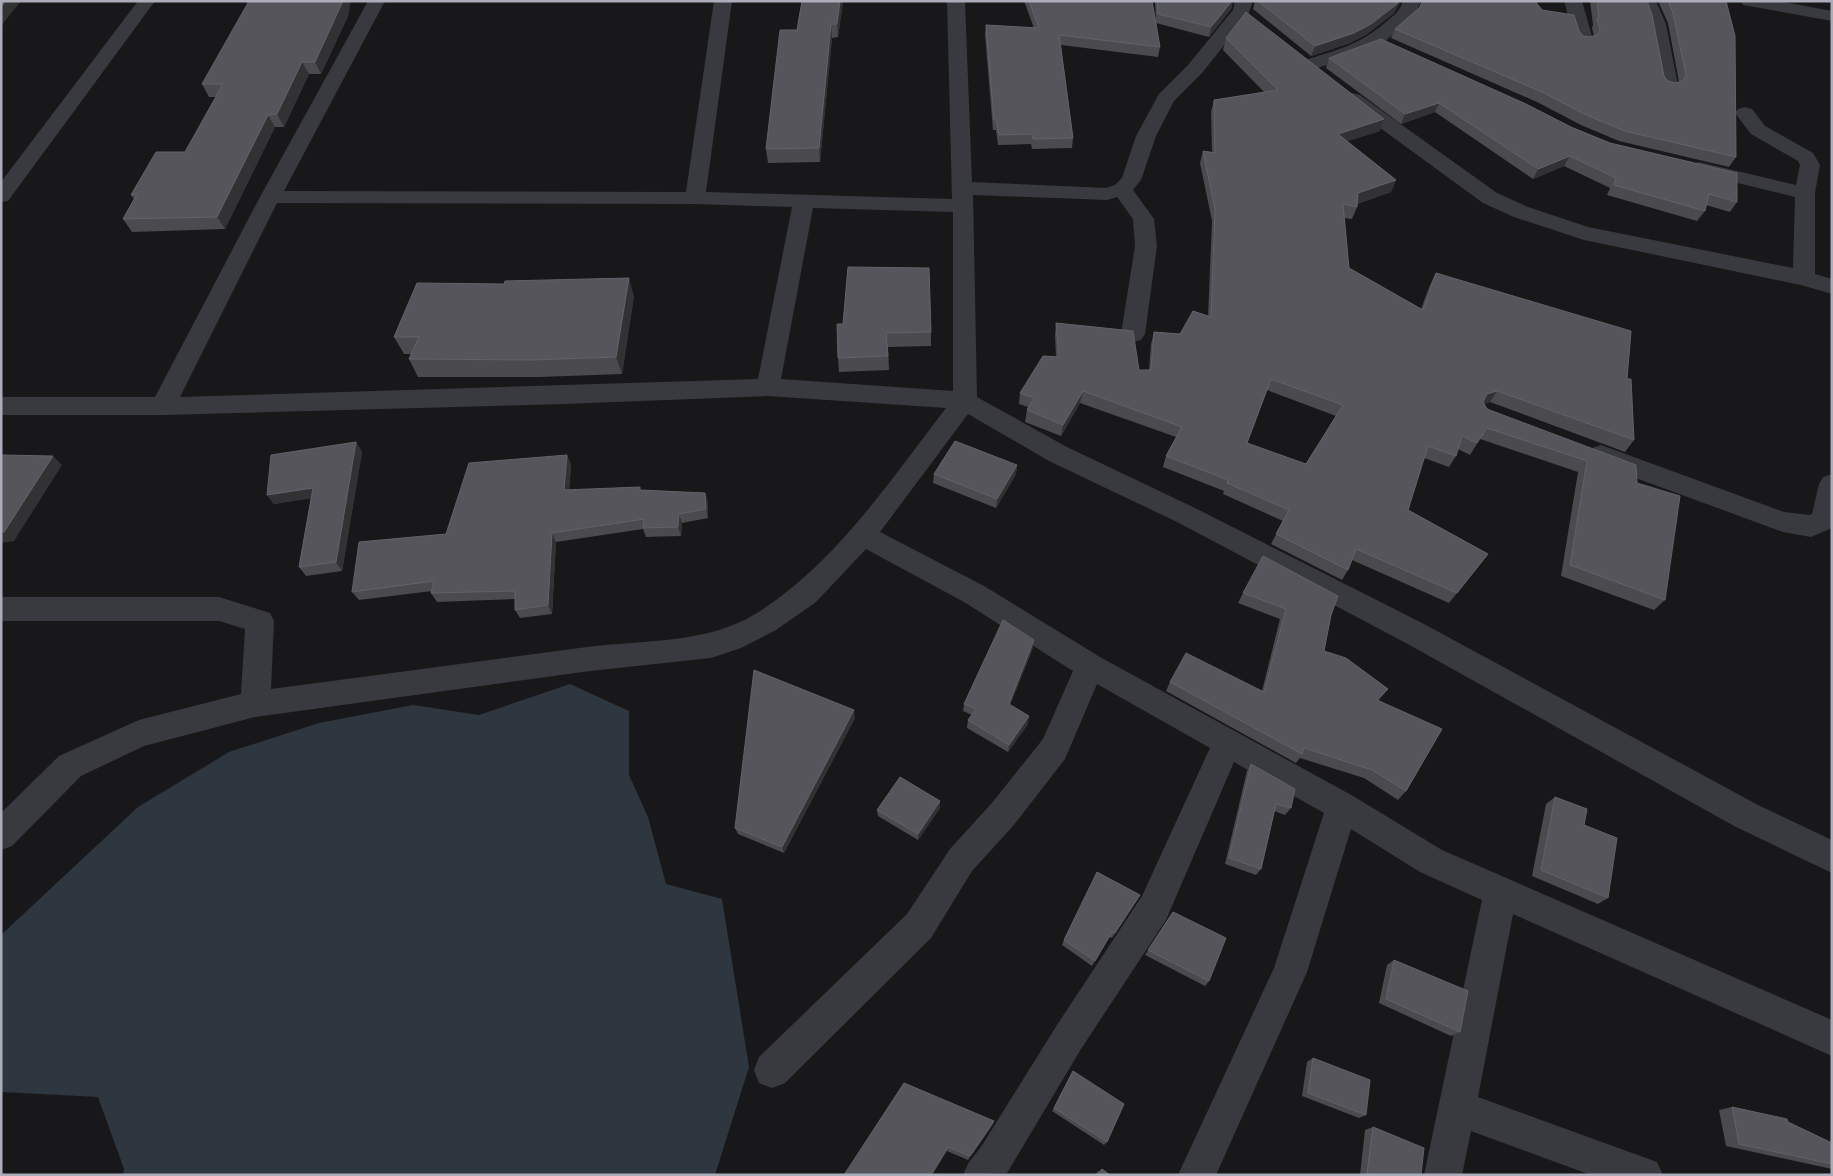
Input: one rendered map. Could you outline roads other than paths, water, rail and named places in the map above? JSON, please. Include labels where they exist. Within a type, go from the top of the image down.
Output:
[{"type":"street","points":[[1,196],[147,1]]},
{"type":"street","points":[[163,406],[270,197],[377,1]]},
{"type":"street","points":[[695,198],[723,1]]},
{"type":"street","points":[[1,835],[70,766],[139,734],[255,704],[590,659],[711,646],[741,636],[766,622],[806,594],[863,535],[965,401],[962,197],[956,1]]},
{"type":"street","points":[[1412,1],[1409,11],[1385,43],[1361,48],[1316,71],[1397,132],[1490,198],[1521,212],[1584,232],[1804,278],[1832,287]]},
{"type":"street","points":[[1573,1],[1584,40]]},
{"type":"street","points":[[1647,1],[1657,24],[1670,85]]},
{"type":"street","points":[[1749,1],[1832,16]]},
{"type":"street","points":[[270,197],[695,198],[804,201],[1108,194],[1122,189],[1131,180],[1146,136],[1166,98],[1248,11]]},
{"type":"street","points":[[1745,113],[1758,130],[1806,157],[1810,165],[1805,193],[1804,278]]},
{"type":"street","points":[[1680,163],[1805,193]]},
{"type":"street","points":[[1122,189],[1143,219],[1146,246],[1133,334]]},
{"type":"street","points":[[768,387],[804,201]]},
{"type":"street","points":[[1,406],[163,406],[564,395],[768,387],[965,401],[1058,454],[1186,515],[1414,633],[1739,812],[1832,857]]},
{"type":"street","points":[[1576,445],[1783,522],[1810,526],[1824,520],[1832,484]]},
{"type":"street","points":[[863,535],[974,594],[1090,666],[1342,806],[1431,861],[1832,1038]]},
{"type":"street","points":[[1,609],[218,609],[260,621],[255,704]]},
{"type":"street","points":[[772,1070],[919,926],[961,860],[1002,815],[1054,749],[1090,666]]},
{"type":"street","points":[[982,1175],[994,1160],[1069,1037],[1154,908],[1228,742]]},
{"type":"street","points":[[1197,1175],[1290,972],[1342,806]]},
{"type":"street","points":[[1443,1175],[1500,893]]},
{"type":"street","points":[[1458,1108],[1644,1175]]}]
